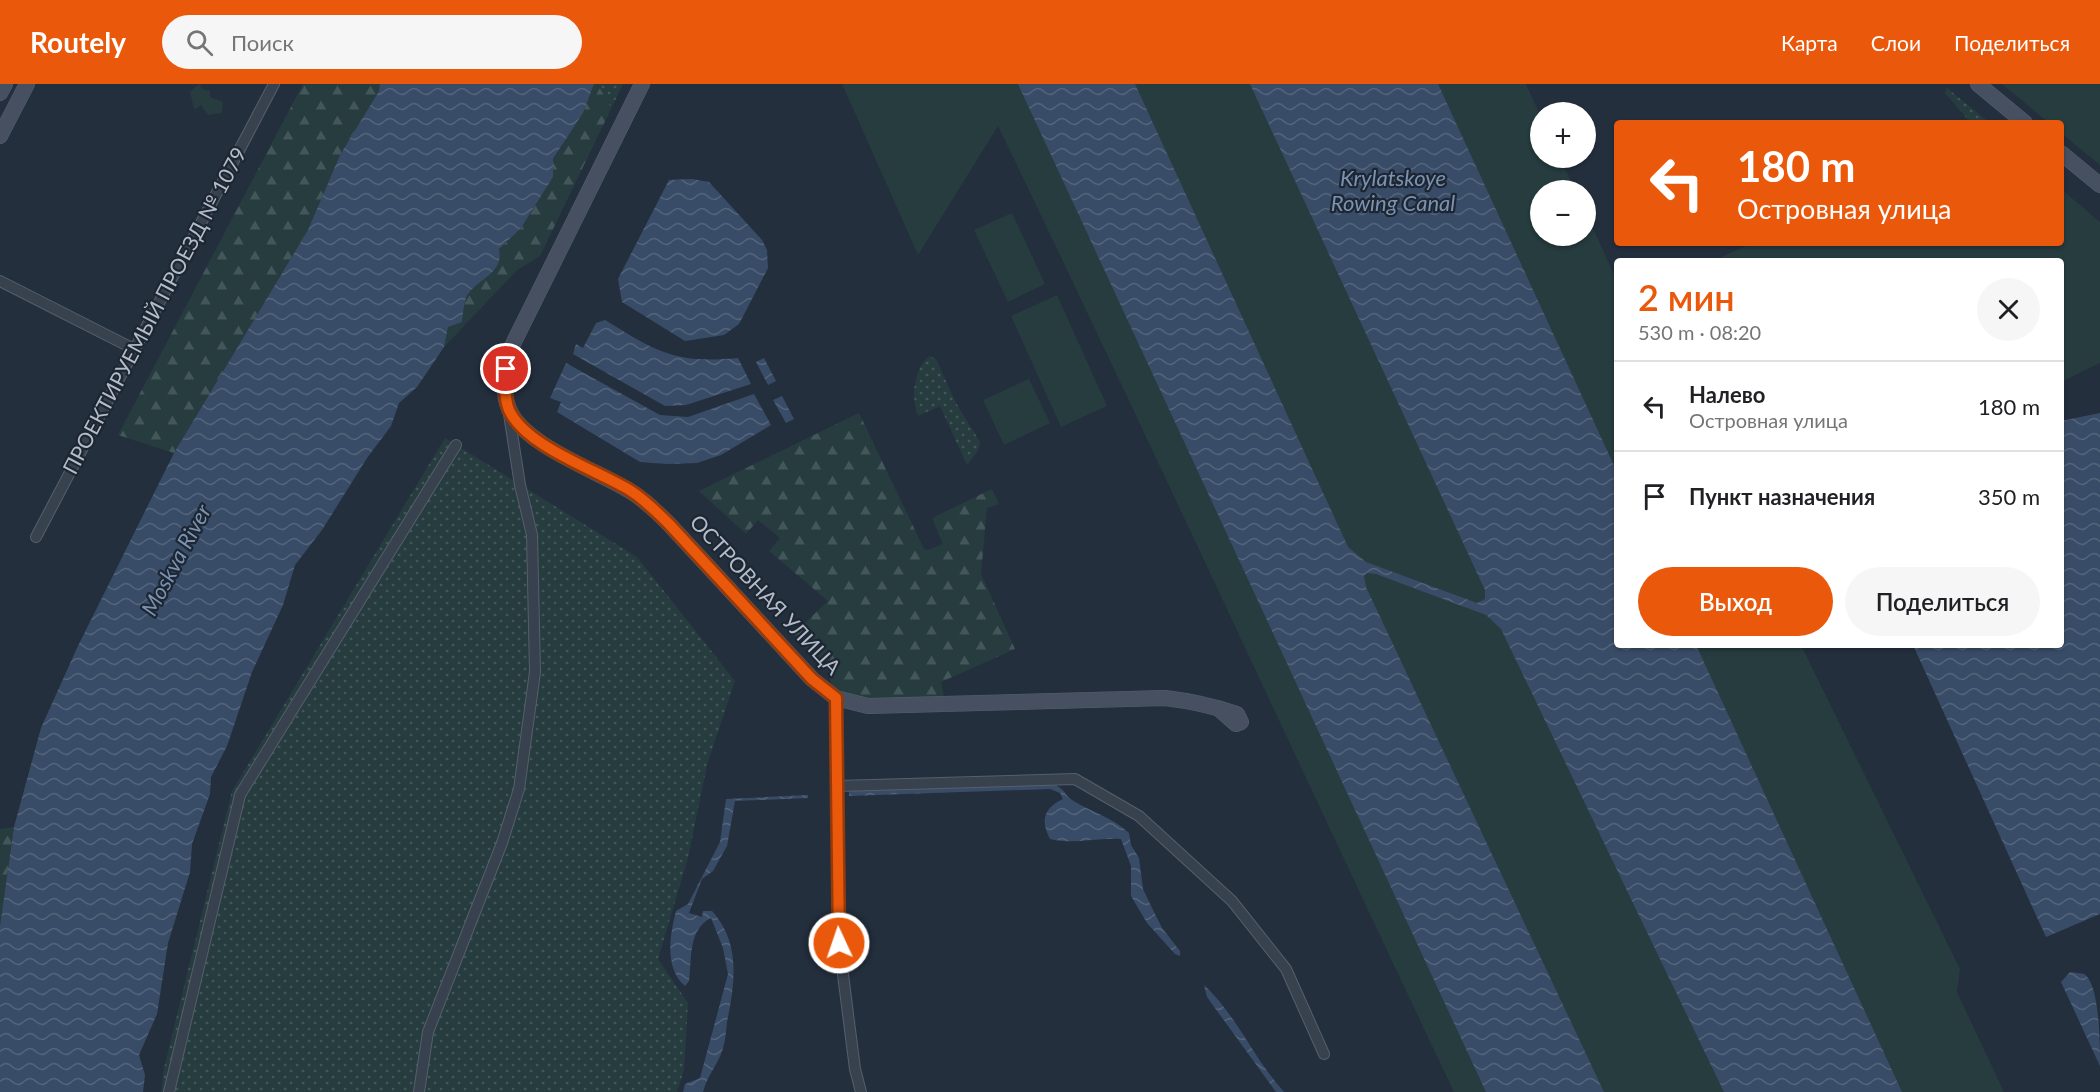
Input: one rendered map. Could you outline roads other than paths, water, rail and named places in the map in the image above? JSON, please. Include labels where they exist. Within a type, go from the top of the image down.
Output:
[{"type":"street","points":[[0,93],[5,84]]},
{"type":"street","points":[[0,136],[27,84]]},
{"type":"street","name":"ПРОЕКТИРУЕМЫЙ ПРОЕЗД № 1079","points":[[36,537],[274,84]]},
{"type":"street","points":[[419,1092],[428,1032],[502,843],[519,789],[535,672],[532,535],[520,485],[505,384],[510,350],[642,84]]},
{"type":"street","points":[[1978,84],[2021,120]]},
{"type":"street","points":[[2064,155],[2100,185]]},
{"type":"street","points":[[0,281],[134,349]]},
{"type":"street","points":[[497,384],[506,369]]},
{"type":"street","name":"ОСТРОВНАЯ УЛИЦА","points":[[509,410],[520,427],[540,441],[631,491],[649,505],[812,679],[836,698],[868,706],[1165,698],[1201,703],[1237,714]]},
{"type":"street","points":[[169,1092],[172,1070],[240,795],[456,445]]},
{"type":"street","points":[[836,698],[839,943],[855,1068],[861,1092]]},
{"type":"street","points":[[838,786],[1075,779],[1139,816],[1232,901],[1286,969],[1324,1054]]},
{"type":"water","name":"Moskva River","points":[[380,84],[594,84],[583,113],[553,159],[553,177],[521,228],[499,249],[500,257],[495,269],[468,294],[462,322],[448,327],[444,347],[417,387],[399,403],[391,426],[367,458],[322,530],[295,565],[283,605],[252,672],[227,746],[211,777],[210,794],[192,844],[190,872],[168,943],[157,1014],[139,1055],[145,1075],[143,1092],[0,1092],[0,926],[14,827],[41,728],[77,648],[174,453],[308,230],[340,155],[379,91]]},
{"type":"water","name":"Krylatskoye Rowing Canal","points":[[1018,84],[1135,84],[1348,547],[1366,562],[1477,603],[1485,599],[1485,590],[1250,84],[1438,84],[1614,465],[1614,648],[1697,648],[1902,1092],[1724,1092],[1501,629],[1486,615],[1376,574],[1367,573],[1364,576],[1366,587],[1604,1092],[1486,1092]]},
{"type":"water","points":[[692,179],[709,182],[762,240],[767,250],[768,268],[739,324],[724,335],[685,341],[622,302],[618,279],[669,180]]},
{"type":"water","points":[[605,320],[653,348],[667,353],[698,359],[738,358],[751,384],[686,405],[665,406],[573,354],[576,344],[583,348],[596,323]]},
{"type":"water","points":[[764,358],[776,381],[768,385],[756,362]]},
{"type":"water","points":[[566,363],[660,415],[688,417],[754,394],[771,425],[721,455],[697,463],[640,462],[557,412],[561,402],[550,398]]},
{"type":"water","points":[[782,396],[794,419],[786,423],[773,400]]},
{"type":"water","points":[[2100,413],[2100,914],[2046,937],[1914,648],[2064,648],[2064,420]]},
{"type":"water","points":[[1050,783],[1062,789],[1072,800],[1116,823],[1129,833],[1131,845],[1139,858],[1143,889],[1162,928],[1180,951],[1180,956],[1175,954],[1147,923],[1131,896],[1131,866],[1121,839],[1059,841],[1050,839],[1045,826],[1046,815],[1052,806],[1063,799],[1060,793],[1050,789],[849,796],[849,790]]},
{"type":"water","points":[[808,795],[808,798],[735,801],[727,846],[713,871],[702,879],[689,913],[702,917],[703,911],[712,911],[728,936],[733,964],[732,993],[721,1054],[703,1092],[683,1092],[685,1084],[700,1078],[728,974],[723,948],[711,918],[698,929],[692,945],[689,981],[685,986],[678,979],[670,951],[676,911],[688,904],[720,842],[726,799]]},
{"type":"water","points":[[2070,972],[2084,974],[2093,990],[2098,1016],[2100,1066],[2061,982]]},
{"type":"water","points":[[1204,985],[1226,1010],[1263,1066],[1284,1092],[1276,1092],[1207,997]]}]
